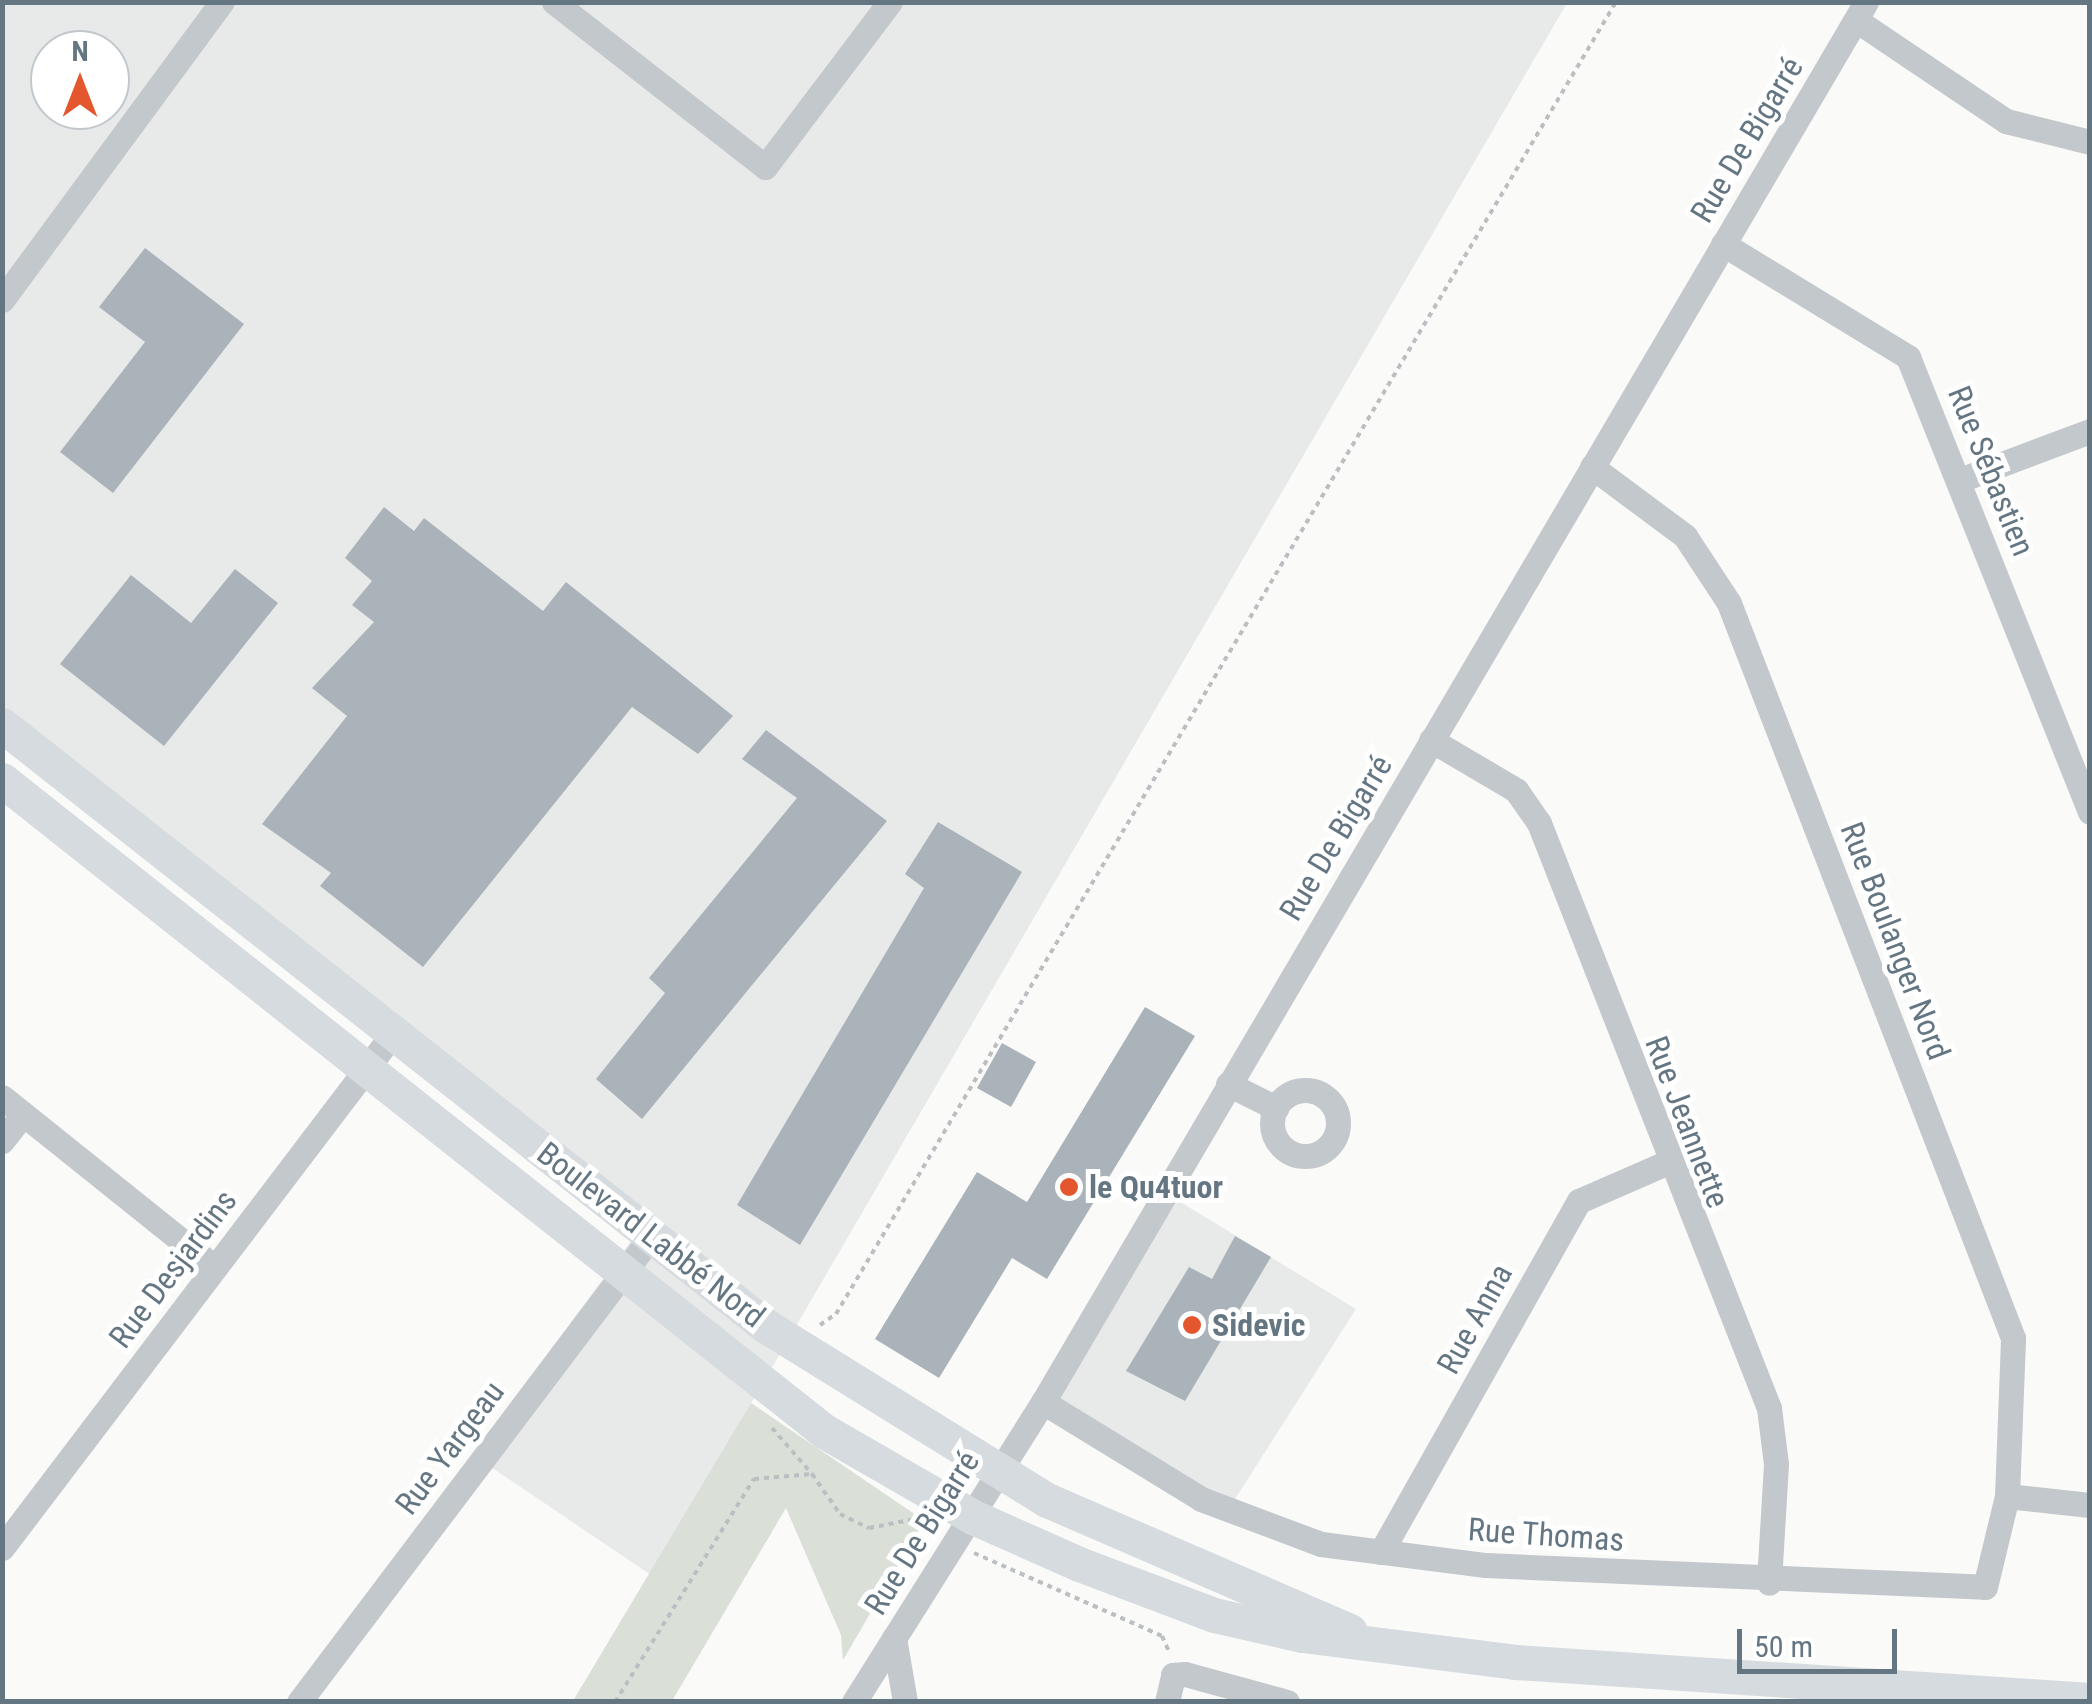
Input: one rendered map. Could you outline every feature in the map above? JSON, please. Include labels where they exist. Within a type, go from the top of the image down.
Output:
[{"type":"main road","name":"Boulevard Labbé Nord","points":[[2,725],[395,1030],[766,1326],[998,1472],[1365,1638]]},
{"type":"main road","name":"Boulevard Labbé Nord","points":[[2,780],[824,1430],[964,1530],[1214,1614],[1515,1662],[2090,1700]]},
{"type":"street","points":[[2,300],[222,2]]},
{"type":"street","points":[[554,2],[765,167],[890,2]]},
{"type":"street","points":[[1861,12],[2006,121],[2090,142]]},
{"type":"street","name":"Rue De Bigarré","points":[[854,1702],[1043,1402],[1861,12]]},
{"type":"street","name":"Rue Sébastien","points":[[1723,244],[1908,357],[2090,812]]},
{"type":"street","points":[[1960,480],[2090,431]]},
{"type":"street","name":"Rue Boulanger Nord","points":[[1592,467],[1685,536],[1729,603],[2013,1338],[2007,1496]]},
{"type":"street","name":"Rue Jeannette","points":[[1431,740],[1516,790],[1539,823],[1666,1163],[1769,1408],[1769,1583]]},
{"type":"street","name":"Rue Desjardins","points":[[2,1548],[395,1030]]},
{"type":"street","points":[[1228,1084],[1276,1108]]},
{"type":"street","points":[[2,1141],[13,1105],[214,1268]]},
{"type":"street","name":"Rue Anna","points":[[1381,1552],[1579,1201],[1666,1163]]},
{"type":"street","name":"Rue Yargeau","points":[[299,1702],[653,1234]]},
{"type":"street","name":"Rue Thomas","points":[[1043,1402],[1201,1500],[1274,1531],[1381,1552],[1769,1583],[1985,1587],[2007,1496]]},
{"type":"street","points":[[2007,1496],[2090,1505]]},
{"type":"street","points":[[894,1638],[905,1702]]},
{"type":"street","points":[[1167,1702],[1173,1675],[1288,1702]]},
{"type":"path","points":[[836,1314],[1616,2]]},
{"type":"path","points":[[615,1702],[740,1493]]},
{"type":"path","points":[[920,1519],[964,1530],[1162,1636],[1173,1675]]},
{"type":"shaded area","points":[[2,3],[1567,3],[651,1575],[473,1455],[647,1219],[3,711]]},
{"type":"shaded area","points":[[1177,1200],[1356,1309],[1230,1507],[1053,1402]]},
{"type":"shaded area","points":[[751,1403],[913,1513],[920,1528],[843,1660],[841,1635],[786,1508],[672,1701],[573,1701]]},
{"type":"building","points":[[145,248],[244,324],[113,493],[60,452],[145,342],[99,307]]},
{"type":"building","points":[[384,507],[414,531],[424,518],[543,611],[566,582],[733,716],[698,754],[632,707],[423,967],[320,886],[331,873],[262,824],[347,716],[312,688],[374,622],[352,605],[372,581],[345,558]]},
{"type":"building","points":[[235,569],[278,603],[164,746],[60,664],[131,575],[191,623]]},
{"type":"building","points":[[766,730],[887,821],[642,1119],[596,1079],[665,993],[649,978],[797,798],[742,759]]},
{"type":"building","points":[[938,822],[1022,872],[800,1245],[737,1205],[924,888],[905,874]]},
{"type":"building","name":"le Qu4tuor","points":[[1145,1007],[1195,1036],[1047,1279],[1012,1258],[939,1378],[875,1339],[977,1172],[1027,1202]]},
{"type":"building","points":[[1002,1043],[1036,1062],[1011,1107],[977,1088]]},
{"type":"building","name":"Sidevic","points":[[1235,1236],[1271,1257],[1185,1401],[1126,1371],[1189,1267],[1212,1279]]},
{"type":"place","name":"le Qu4tuor","points":[[1069,1187]]},
{"type":"place","name":"Sidevic","points":[[1192,1325]]}]
